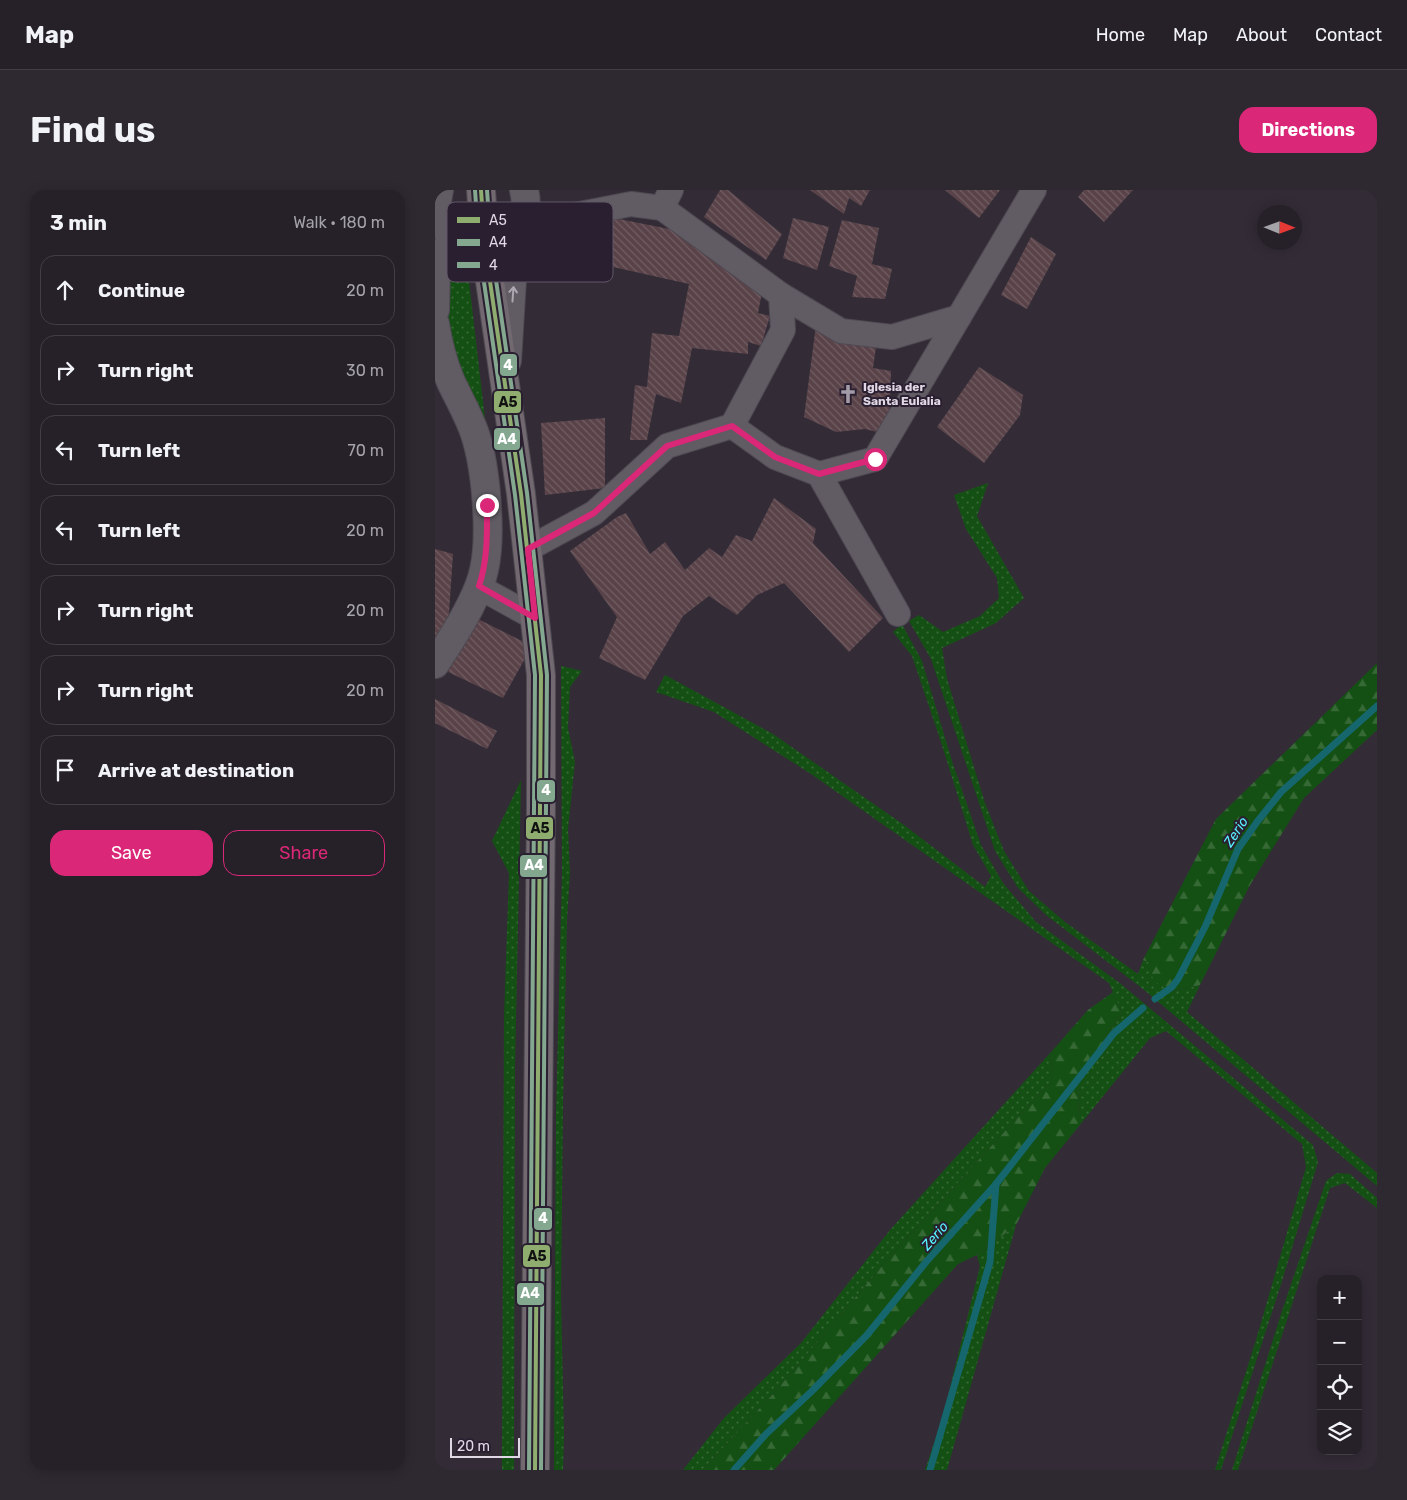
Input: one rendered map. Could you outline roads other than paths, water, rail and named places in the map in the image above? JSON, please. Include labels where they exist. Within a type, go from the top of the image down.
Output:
[{"type":"main road","points":[[490,282],[528,549],[541,675],[535,1470]]},
{"type":"street","points":[[439,190],[437,205],[442,223],[447,229]]},
{"type":"street","points":[[732,426],[775,457],[819,474],[875,459],[1034,190]]},
{"type":"street","points":[[613,208],[667,199],[781,295],[841,331],[893,337],[959,317]]},
{"type":"street","points":[[435,310],[436,271],[439,258],[447,247]]},
{"type":"street","points":[[506,395],[516,282]]},
{"type":"street","points":[[528,549],[594,513],[667,446],[732,426],[783,330],[781,295]]},
{"type":"street","points":[[435,324],[438,348],[475,435],[487,505],[488,548],[479,586],[455,633],[435,664]]},
{"type":"street","points":[[819,474],[898,614]]},
{"type":"street","points":[[479,586],[535,618]]},
{"type":"waterway","name":"Zerio","points":[[1155,999],[1172,987],[1178,979],[1205,927],[1238,849],[1257,822],[1281,792],[1377,706]]},
{"type":"waterway","name":"Zerio","points":[[734,1470],[766,1434],[811,1392],[867,1335],[926,1262],[996,1184],[1114,1033],[1143,1008]]},
{"type":"waterway","points":[[930,1470],[990,1262],[996,1184]]},
{"type":"place","name":"Iglesia der Santa Eulalia","points":[[848,394]]}]
